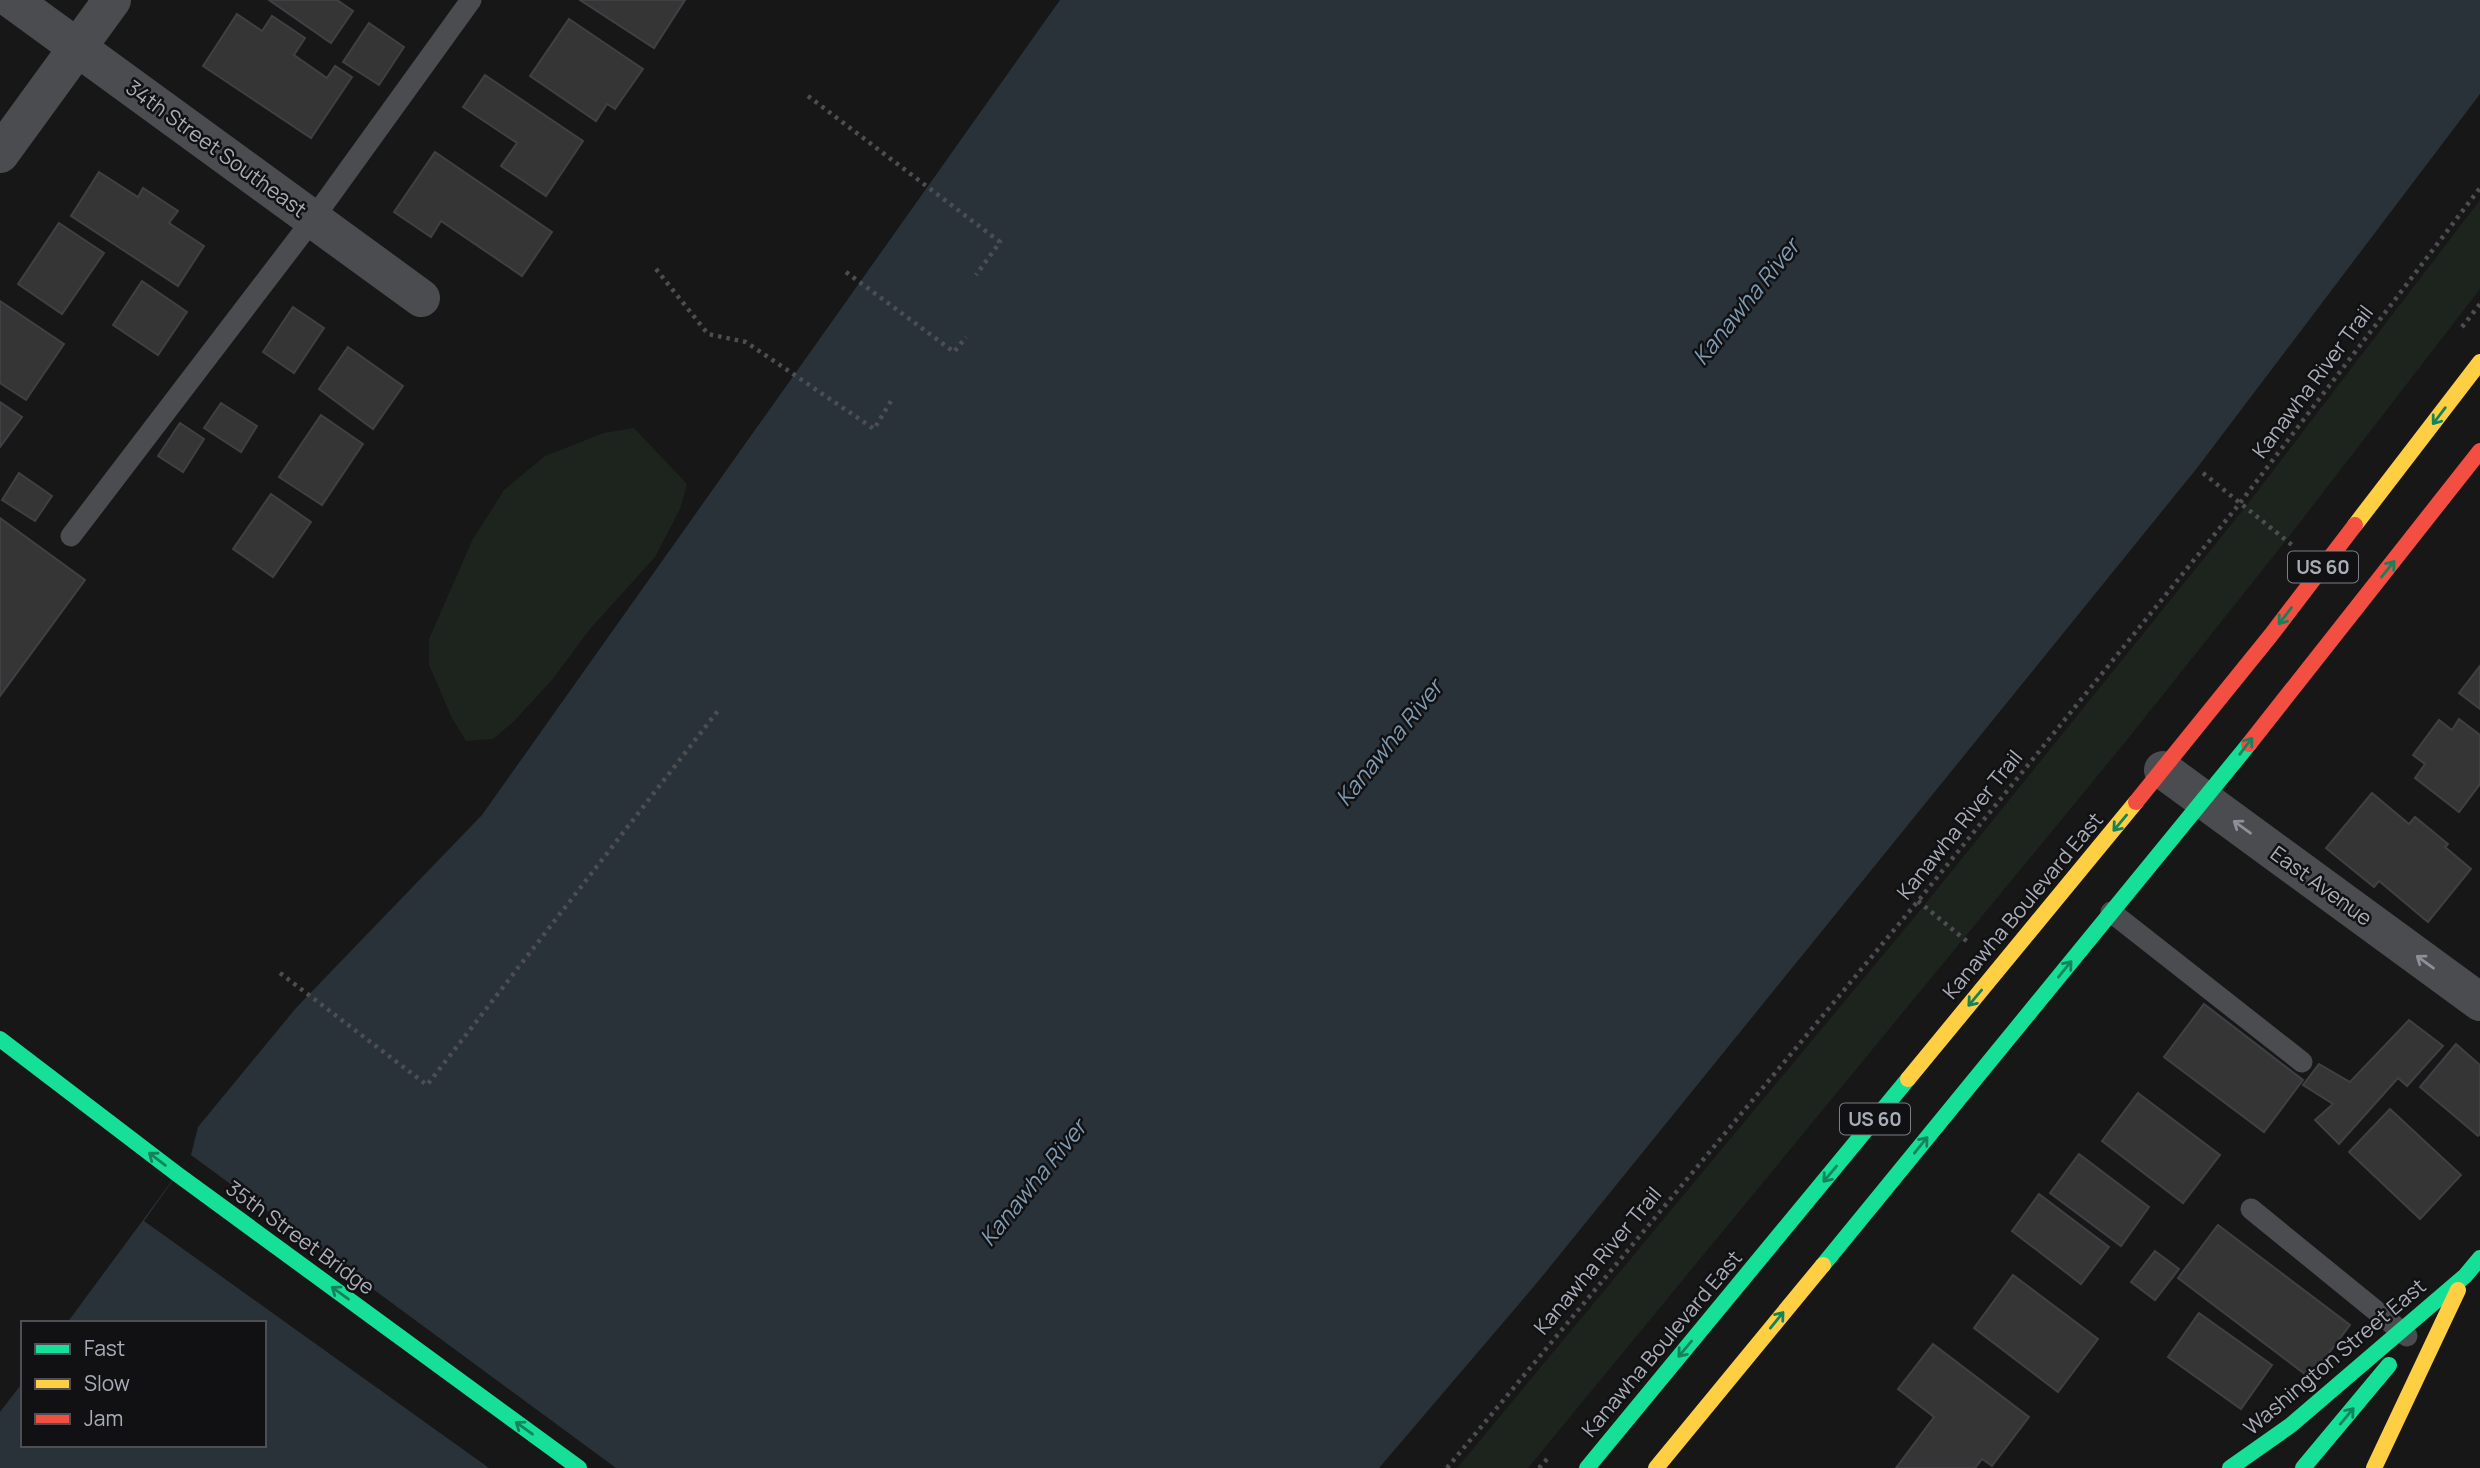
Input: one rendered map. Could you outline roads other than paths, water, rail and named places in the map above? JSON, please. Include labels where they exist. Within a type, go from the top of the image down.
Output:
[{"type":"main road","name":"Kanawha Boulevard East","points":[[1587,1468],[2162,770],[2327,562],[2480,362]]},
{"type":"main road","name":"US 60","points":[[1656,1468],[2204,800],[2480,451]]},
{"type":"main road","name":"35th Street Bridge","points":[[0,1039],[188,1182],[579,1468]]},
{"type":"main road","name":"Washington Street East","points":[[2374,1468],[2465,1276],[2480,1258]]},
{"type":"main road","points":[[2303,1468],[2406,1335],[2465,1276]]},
{"type":"main road","name":"Washington Street East","points":[[2230,1468],[2291,1425],[2406,1335]]},
{"type":"main road","points":[[2250,1468],[2291,1425]]},
{"type":"street","name":"34th Street Southeast","points":[[12,0],[421,298]]},
{"type":"street","points":[[0,154],[112,0]]},
{"type":"street","name":"East Avenue","points":[[2162,770],[2480,1002]]},
{"type":"lane","points":[[71,536],[313,219],[471,0]]},
{"type":"lane","points":[[2111,912],[2302,1062]]},
{"type":"lane","points":[[2251,1209],[2428,1353]]},
{"type":"water","name":"Kanawha River","points":[[1060,0],[2480,0],[2480,94],[2197,468],[1536,1284],[1379,1468],[0,1468],[0,1412],[21,1385],[21,1447],[266,1447],[266,1321],[68,1321],[191,1155],[198,1127],[296,1008],[482,815]]}]
